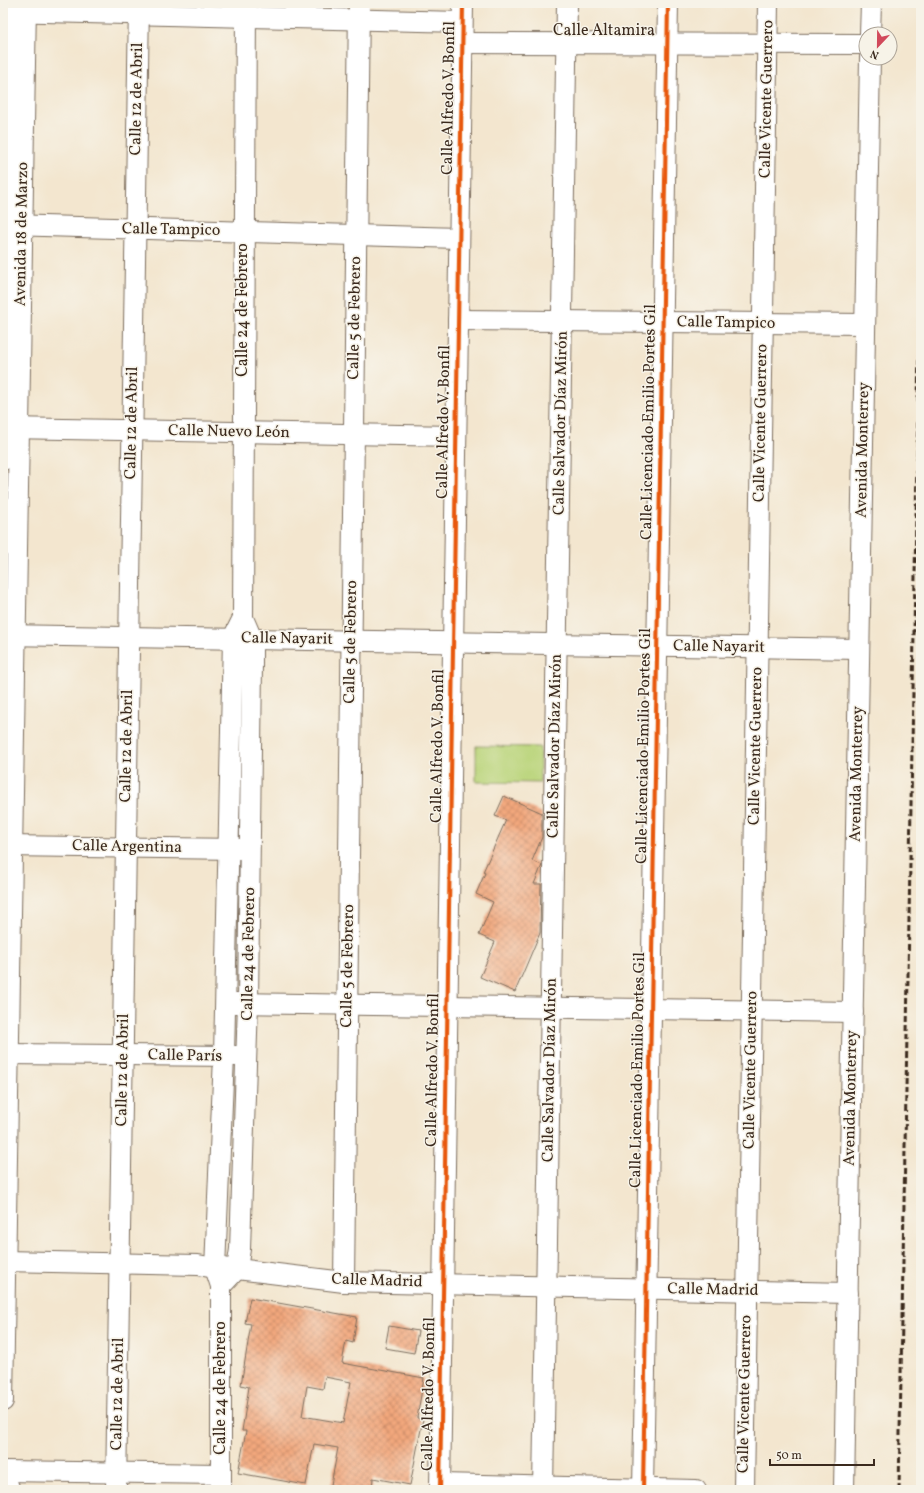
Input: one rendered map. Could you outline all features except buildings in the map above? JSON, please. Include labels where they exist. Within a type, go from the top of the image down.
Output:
[{"type":"street","name":"Calle Salvador Díaz Mirón","points":[[544,1488],[568,3]]},
{"type":"street","name":"Calle Licenciado Emilio Portes Gil","points":[[644,1489],[668,3]]},
{"type":"street","name":"Calle Vicente Guerrero","points":[[744,1490],[768,3]]},
{"type":"street","points":[[870,26],[871,3]]},
{"type":"street","points":[[15,8],[463,12]]},
{"type":"street","name":"Avenida 18 de Marzo","points":[[3,1401],[10,635],[9,428],[15,8]]},
{"type":"street","name":"Calle 12 de Abril","points":[[116,1481],[138,9]]},
{"type":"street","name":"Calle 24 de Febrero","points":[[237,1269],[240,1249],[248,1003],[250,850],[243,638],[246,10]]},
{"type":"street","name":"Calle 5 de Febrero","points":[[344,1282],[359,11]]},
{"type":"street","name":"Calle Alfredo V. Bonfil","points":[[440,1487],[446,1005],[463,12]]},
{"type":"street","name":"Calle Altamira","points":[[462,43],[858,44]]},
{"type":"street","name":"Avenida Monterrey","points":[[844,1490],[870,66]]},
{"type":"street","name":"Calle Tampico","points":[[11,225],[459,238]]},
{"type":"street","name":"Calle Tampico","points":[[458,320],[865,324]]},
{"type":"street","name":"Avenida 18 de Marzo","points":[[3,460],[9,428]]},
{"type":"street","name":"Calle Nuevo León","points":[[9,428],[455,436]]},
{"type":"street","name":"Calle Nayarit","points":[[10,635],[859,649]]},
{"type":"street","name":"Calle 24 de Febrero","points":[[221,1482],[218,1277],[228,848],[243,638]]},
{"type":"street","name":"Calle Argentina","points":[[8,845],[126,848],[228,848],[250,850]]},
{"type":"street","points":[[224,1003],[853,1012]]},
{"type":"street","name":"Calle París","points":[[6,1054],[246,1056]]},
{"type":"street","points":[[4,1261],[198,1264],[218,1277],[237,1269]]},
{"type":"street","name":"Calle Madrid","points":[[237,1269],[344,1282],[848,1293]]},
{"type":"street","points":[[10,1490],[3,1471],[116,1481],[221,1482]]},
{"type":"street","points":[[440,1487],[696,1490]]},
{"type":"green space","points":[[476,746],[540,747],[540,783],[476,782]]},
{"type":"railway","points":[[899,1490],[921,233]]},
{"type":"cycle path","points":[[440,1490],[463,3]]},
{"type":"cycle path","points":[[643,1490],[668,3]]}]
